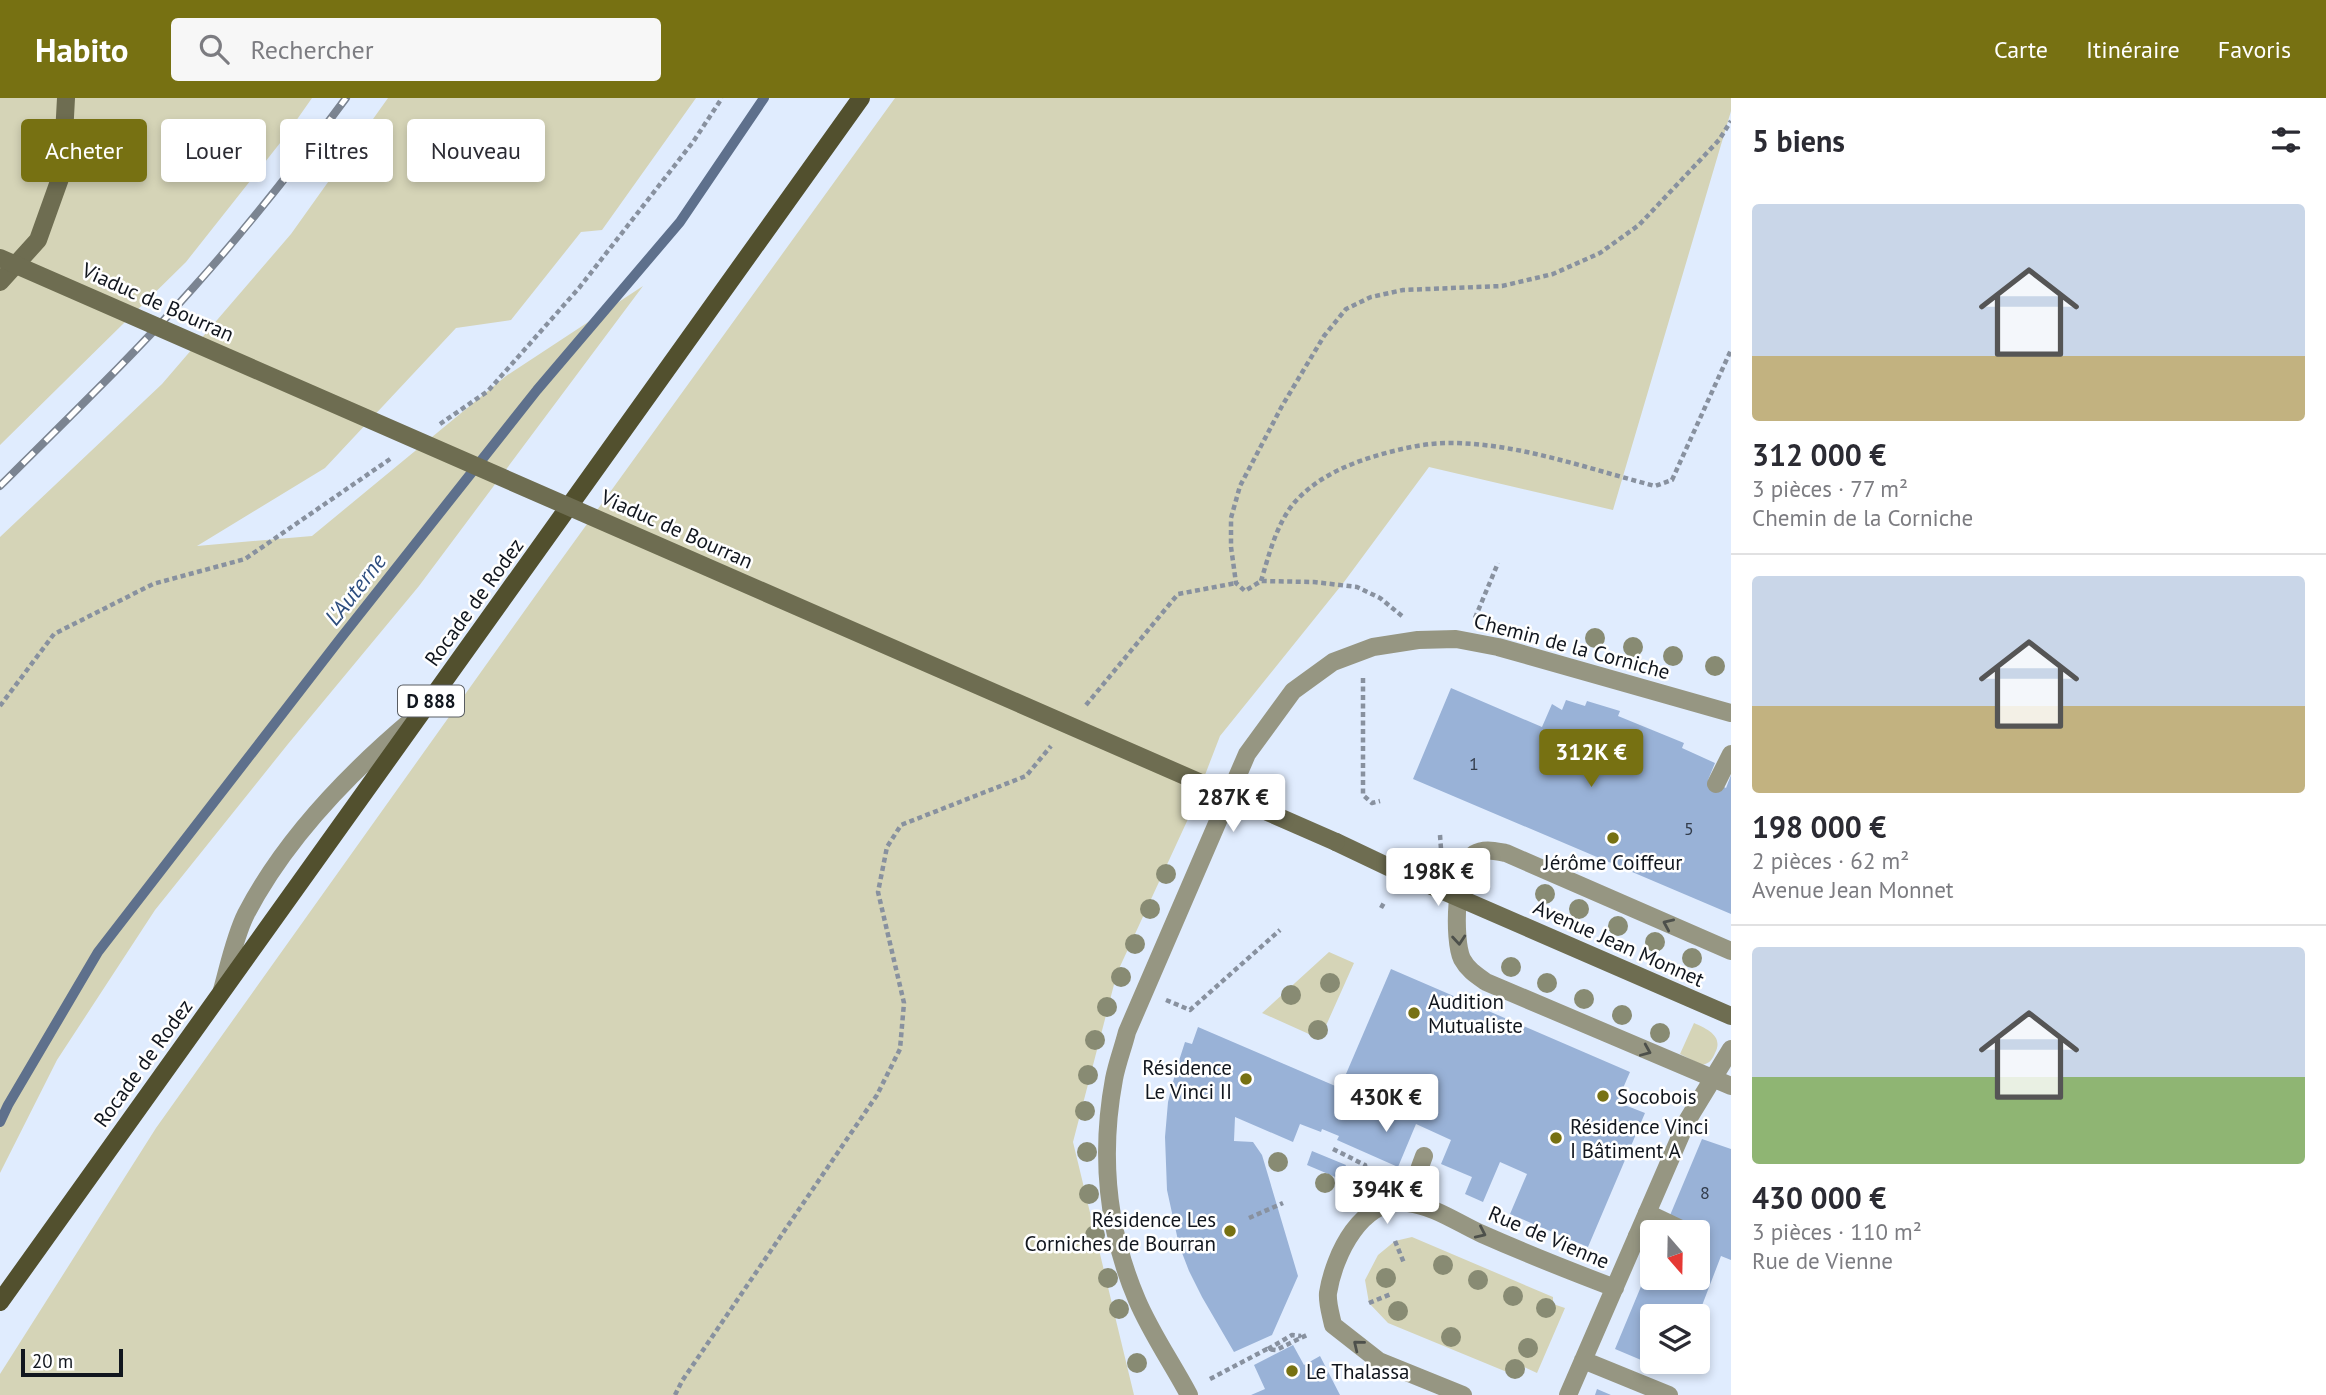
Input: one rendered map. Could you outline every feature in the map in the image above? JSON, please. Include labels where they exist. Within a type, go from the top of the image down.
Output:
[{"type":"main road","points":[[0,282],[38,240],[62,173],[66,98]]},
{"type":"main road","name":"Rocade de Rodez","points":[[0,1302],[861,98]]},
{"type":"main road","name":"Viaduc de Bourran","points":[[0,258],[1336,842]]},
{"type":"main road","name":"Avenue Jean Monnet","points":[[1336,842],[1731,1016]]},
{"type":"street","name":"Chemin de la Corniche","points":[[1187,1392],[1138,1303],[1120,1257],[1106,1175],[1106,1147],[1114,1077],[1127,1032],[1247,754],[1293,691],[1334,662],[1373,648],[1418,640],[1456,639],[1498,647],[1731,713]]},
{"type":"street","points":[[220,994],[245,916],[280,858],[361,766],[425,709]]},
{"type":"street","points":[[1716,784],[1731,754]]},
{"type":"street","points":[[1731,951],[1506,853],[1488,850],[1475,853],[1467,860],[1457,897],[1458,944],[1461,957],[1471,972],[1486,982],[1731,1086]]},
{"type":"street","points":[[1646,1220],[1647,1213],[1687,1121],[1731,1049]]},
{"type":"street","points":[[1424,1156],[1407,1202],[1381,1206],[1351,1230],[1341,1250],[1328,1295],[1333,1325],[1379,1362],[1463,1395]]},
{"type":"street","name":"Rue de Vienne","points":[[1407,1202],[1442,1214],[1480,1233],[1615,1288]]},
{"type":"street","points":[[1647,1213],[1661,1220]]},
{"type":"street","points":[[1568,1395],[1615,1288],[1640,1247]]},
{"type":"street","points":[[1583,1360],[1669,1395]]},
{"type":"path","points":[[1404,617],[1380,598],[1357,587],[1314,582],[1261,582],[1245,591],[1236,583],[1231,547],[1231,517],[1240,486],[1282,405],[1325,336],[1346,309],[1371,297],[1404,290],[1502,286],[1553,274],[1600,253],[1639,225],[1719,140],[1731,121]]},
{"type":"path","points":[[1261,582],[1273,540],[1283,522],[1294,504],[1319,480],[1356,462],[1404,447],[1454,443],[1513,449],[1655,486],[1672,480],[1731,350]]},
{"type":"path","points":[[1469,617],[1476,618],[1498,563]]},
{"type":"path","points":[[1080,712],[1178,594],[1236,583]]},
{"type":"path","points":[[1363,681],[1363,795],[1372,803],[1380,801]]},
{"type":"path","points":[[675,1395],[877,1095],[900,1049],[904,1003],[878,892],[887,846],[901,825],[1026,776],[1053,744]]},
{"type":"path","points":[[1440,835],[1441,849]]},
{"type":"path","points":[[1381,908],[1385,901]]},
{"type":"path","points":[[1144,991],[1190,1010],[1280,930]]},
{"type":"path","points":[[1333,1149],[1365,1165],[1367,1174]]},
{"type":"path","points":[[1249,1218],[1283,1203]]},
{"type":"path","points":[[1395,1241],[1404,1263]]},
{"type":"path","points":[[1369,1303],[1391,1294]]},
{"type":"path","points":[[1187,1392],[1292,1335],[1304,1336]]},
{"type":"path","points":[[1267,1349],[1276,1350],[1292,1342]]},
{"type":"green space","points":[[0,98],[312,98],[297,119],[280,119],[280,143],[266,161],[266,119],[161,119],[161,182],[249,182],[186,262],[0,445]]},
{"type":"green space","points":[[388,98],[696,98],[602,230],[581,232],[511,320],[456,328],[325,468],[197,546],[312,536],[506,376],[643,286],[419,586],[155,910],[57,1060],[0,1173],[0,537],[162,384],[291,234],[328,182],[393,182],[393,119],[373,119]]},
{"type":"green space","points":[[895,98],[1731,98],[1731,111],[1613,510],[1429,467],[1344,582],[1220,736],[1188,819],[1117,973],[1073,1142],[1134,1395],[0,1395],[0,1374],[156,1128],[548,578]]},
{"type":"green space","points":[[1329,952],[1354,963],[1320,1039],[1262,1013]]},
{"type":"green space","points":[[1694,1023],[1713,1034],[1717,1042],[1712,1059],[1702,1065],[1680,1054]]},
{"type":"green space","points":[[1412,1237],[1553,1297],[1553,1304],[1565,1308],[1537,1373],[1524,1367],[1519,1377],[1388,1323],[1369,1303],[1365,1280],[1378,1255],[1395,1241]]},
{"type":"building","points":[[1451,688],[1542,727],[1552,704],[1562,710],[1566,700],[1585,706],[1587,701],[1620,711],[1618,716],[1684,743],[1682,748],[1715,763],[1708,780],[1726,788],[1731,775],[1731,914],[1413,779]]},
{"type":"building","points":[[1391,969],[1630,1072],[1617,1102],[1645,1113],[1588,1247],[1510,1214],[1527,1174],[1500,1162],[1483,1202],[1465,1194],[1472,1177],[1441,1164],[1451,1140],[1416,1124],[1398,1167],[1337,1140],[1339,1136],[1322,1129],[1321,1132],[1300,1124],[1293,1142],[1235,1117],[1234,1141],[1253,1142],[1262,1155],[1298,1276],[1272,1335],[1234,1352],[1189,1271],[1179,1245],[1167,1190],[1165,1137],[1168,1102],[1185,1042],[1192,1044],[1198,1027],[1340,1088]]},
{"type":"building","points":[[1702,1139],[1731,1149],[1731,1260],[1721,1256],[1710,1285],[1710,1220],[1668,1220]]},
{"type":"building","points":[[1312,1151],[1346,1165],[1340,1179],[1307,1165]]},
{"type":"building","points":[[1640,1289],[1708,1290],[1703,1304],[1640,1304],[1640,1360],[1615,1349]]},
{"type":"building","name":"Le Thalassa","points":[[1293,1345],[1304,1365],[1320,1356],[1340,1395],[1251,1395],[1265,1389],[1254,1365]]},
{"type":"building","points":[[1597,1389],[1611,1395],[1595,1395]]},
{"type":"waterway","name":"L'Auterne","points":[[0,1122],[98,952],[537,390],[680,222],[764,98]]},
{"type":"railway","points":[[0,486],[170,314],[272,195],[346,98]]},
{"type":"place","name":"Jérôme Coiffeur","points":[[1613,838]]},
{"type":"place","name":"Audition Mutualiste","points":[[1414,1013]]},
{"type":"place","name":"Résidence Le Vinci II","points":[[1246,1079]]},
{"type":"place","name":"Socobois","points":[[1603,1096]]},
{"type":"place","name":"Résidence Vinci I Bâtiment A","points":[[1556,1138]]},
{"type":"place","name":"Résidence Les Corniches de Bourran","points":[[1230,1231]]},
{"type":"place","name":"Le Thalassa","points":[[1292,1371]]}]
